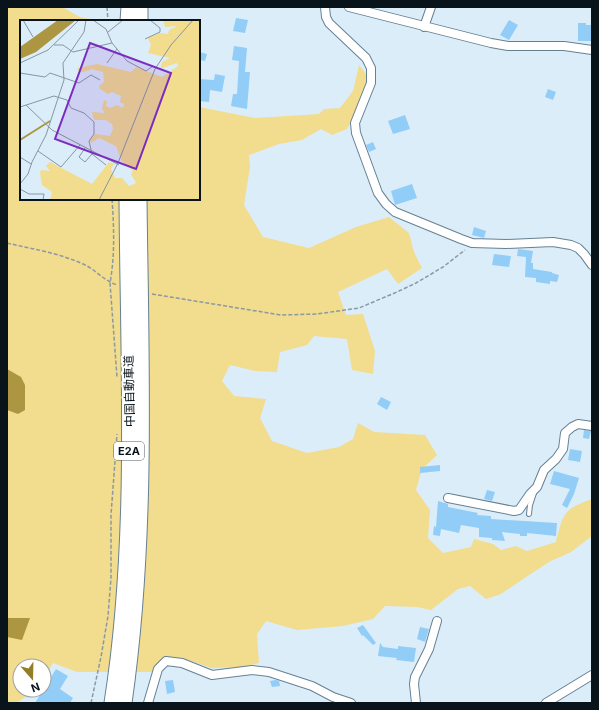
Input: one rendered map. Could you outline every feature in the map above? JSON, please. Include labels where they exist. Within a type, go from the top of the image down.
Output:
[{"type":"highway","points":[[128,20],[129,7]]},
{"type":"highway","points":[[140,7],[140,20]]},
{"type":"highway","name":"中国自動車道","points":[[112,703],[120,640],[125,582],[128,504],[130,416],[127,200]]},
{"type":"highway","name":"中国自動車道","points":[[124,703],[137,582],[140,514],[142,412],[139,200]]},
{"type":"street","points":[[325,7],[326,17],[329,23],[366,58],[371,68],[372,83],[355,122],[356,132],[378,193],[386,204],[395,212],[461,240],[472,243],[506,244],[562,242],[578,248],[592,265]]},
{"type":"street","points":[[348,7],[380,11],[424,27],[508,46],[564,46],[592,50]]},
{"type":"street","points":[[424,27],[431,7]]},
{"type":"street","points":[[448,498],[514,511],[519,510],[530,494],[537,488],[544,470],[563,449],[565,433],[578,424],[592,426]]},
{"type":"street","points":[[416,703],[414,684],[415,677],[429,649],[437,621]]},
{"type":"street","points":[[148,703],[158,669],[166,661],[182,663],[212,675],[252,670],[269,672],[312,686],[333,697],[351,703]]},
{"type":"street","points":[[546,703],[592,674]]},
{"type":"lane","points":[[529,514],[530,506],[537,488]]},
{"type":"path","points":[[107,7],[108,20]]},
{"type":"path","points":[[112,200],[114,238],[110,283],[117,380]]},
{"type":"path","points":[[7,243],[47,252],[83,264],[110,283],[120,287]]},
{"type":"path","points":[[152,294],[281,315],[317,314],[359,308],[416,283],[443,267],[472,243]]},
{"type":"path","points":[[91,703],[102,657],[108,616],[111,578],[111,515],[117,434]]},
{"type":"shaded area","points":[[7,7],[62,7],[80,17],[94,20],[20,20],[20,200],[200,200],[200,107],[255,118],[319,114],[324,109],[340,108],[353,91],[359,65],[369,78],[355,115],[347,129],[332,135],[321,129],[302,140],[279,144],[249,155],[250,167],[244,205],[263,237],[309,248],[356,227],[389,217],[409,233],[414,252],[422,268],[398,284],[387,269],[338,292],[346,315],[363,314],[375,351],[373,374],[352,370],[347,339],[314,336],[307,345],[280,352],[277,372],[255,371],[230,365],[222,381],[234,396],[266,399],[260,418],[272,441],[307,453],[339,447],[353,439],[358,423],[374,432],[425,435],[437,455],[422,469],[416,490],[430,510],[428,538],[443,553],[471,547],[474,539],[493,544],[501,550],[516,546],[527,551],[556,542],[560,525],[566,514],[575,506],[592,499],[592,536],[571,552],[549,562],[501,594],[486,599],[470,586],[458,589],[431,610],[417,607],[385,606],[373,619],[343,626],[297,630],[266,621],[257,634],[259,663],[242,667],[212,668],[185,659],[165,659],[152,672],[77,672],[53,663],[52,665],[52,658],[12,658],[12,698],[24,698],[16,703],[7,703]]},
{"type":"shaded area","points":[[7,369],[21,377],[25,385],[25,410],[18,414],[7,410]]},
{"type":"shaded area","points":[[7,618],[30,618],[22,640],[7,637]]},
{"type":"building","points":[[236,18],[248,20],[245,33],[233,31]]},
{"type":"building","points":[[509,20],[518,25],[509,40],[500,35]]},
{"type":"building","points":[[578,23],[592,25],[592,41],[578,41]]},
{"type":"building","points":[[234,46],[247,48],[245,72],[250,72],[247,109],[231,106],[233,94],[237,94],[239,61],[232,60]]},
{"type":"building","points":[[200,52],[207,54],[205,61],[200,60]]},
{"type":"building","points":[[215,74],[225,76],[222,92],[210,90],[209,102],[200,101],[200,79],[214,80]]},
{"type":"building","points":[[548,89],[556,92],[553,100],[545,97]]},
{"type":"building","points":[[405,115],[410,129],[393,134],[388,121]]},
{"type":"building","points":[[373,142],[376,149],[369,152],[366,145]]},
{"type":"building","points":[[412,184],[417,198],[395,205],[391,191]]},
{"type":"building","points":[[474,227],[486,231],[484,238],[472,235]]},
{"type":"building","points":[[518,249],[533,251],[531,263],[533,263],[533,269],[552,272],[559,275],[557,282],[550,281],[550,284],[536,282],[536,278],[525,277],[526,257],[517,256]]},
{"type":"building","points":[[494,254],[511,256],[509,267],[492,265]]},
{"type":"building","points":[[381,397],[391,402],[387,410],[377,404]]},
{"type":"building","points":[[584,430],[591,431],[589,439],[583,438]]},
{"type":"building","points":[[570,449],[582,451],[580,462],[568,460]]},
{"type":"building","points":[[440,465],[440,471],[420,473],[420,467]]},
{"type":"building","points":[[554,471],[579,478],[574,494],[567,508],[562,505],[570,489],[550,484]]},
{"type":"building","points":[[487,490],[495,492],[492,501],[484,499]]},
{"type":"building","points":[[438,501],[448,504],[448,507],[478,513],[477,515],[491,516],[491,519],[557,523],[556,536],[527,533],[527,536],[520,536],[520,534],[502,532],[505,541],[492,540],[492,538],[479,537],[479,528],[461,525],[459,533],[441,529],[440,536],[433,535],[434,526],[436,527]]},
{"type":"building","points":[[363,625],[376,643],[373,645],[363,635],[362,636],[357,628]]},
{"type":"building","points":[[420,627],[429,629],[425,642],[417,639]]},
{"type":"building","points":[[380,643],[383,647],[398,649],[398,646],[416,648],[414,662],[378,656]]},
{"type":"building","points":[[56,669],[68,676],[60,689],[73,698],[70,703],[35,703],[38,698],[52,698],[52,675]]},
{"type":"building","points":[[173,680],[175,692],[167,694],[165,681]]},
{"type":"building","points":[[270,681],[279,681],[280,686],[272,687]]}]
